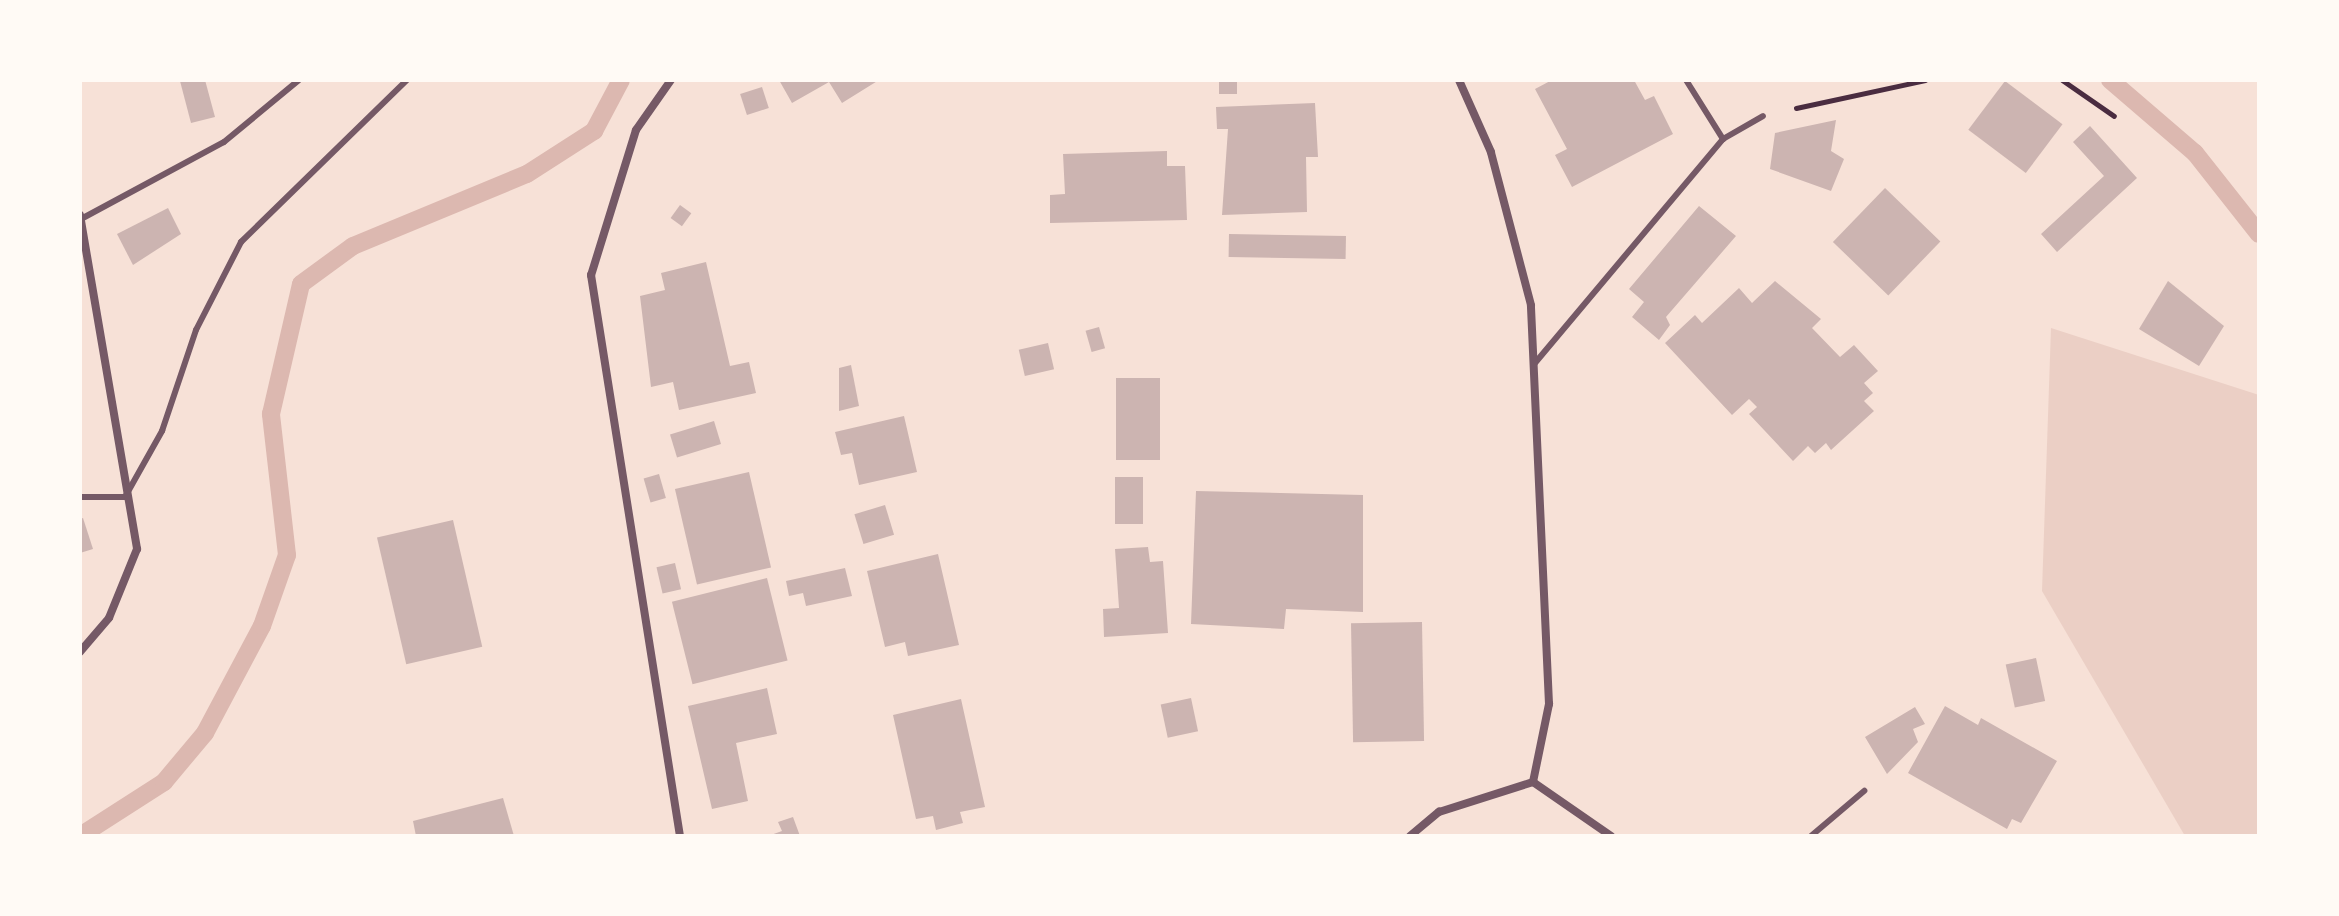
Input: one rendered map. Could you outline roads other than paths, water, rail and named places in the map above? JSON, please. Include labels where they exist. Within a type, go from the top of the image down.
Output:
[{"type":"street","points":[[671,80],[636,130],[591,275],[680,836]]},
{"type":"street","points":[[1459,80],[1491,152],[1531,305],[1549,704],[1533,782]]},
{"type":"street","points":[[80,217],[125,458],[125,497],[137,549],[109,618],[80,652]]},
{"type":"street","points":[[1410,836],[1439,812],[1533,782]]},
{"type":"street","points":[[1533,782],[1611,836]]},
{"type":"lane","points":[[80,217],[224,142],[299,80]]},
{"type":"lane","points":[[80,497],[125,497],[162,431],[196,330],[241,242],[407,80]]},
{"type":"lane","points":[[1686,80],[1723,139]]},
{"type":"lane","points":[[1535,363],[1723,139],[1763,116]]},
{"type":"lane","points":[[1811,836],[1864,791]]},
{"type":"waterway","points":[[80,836],[164,782],[205,733],[262,626],[287,555],[271,414],[301,284],[353,246],[527,174],[594,131],[621,80]]},
{"type":"waterway","points":[[2110,80],[2195,153],[2259,234]]}]
